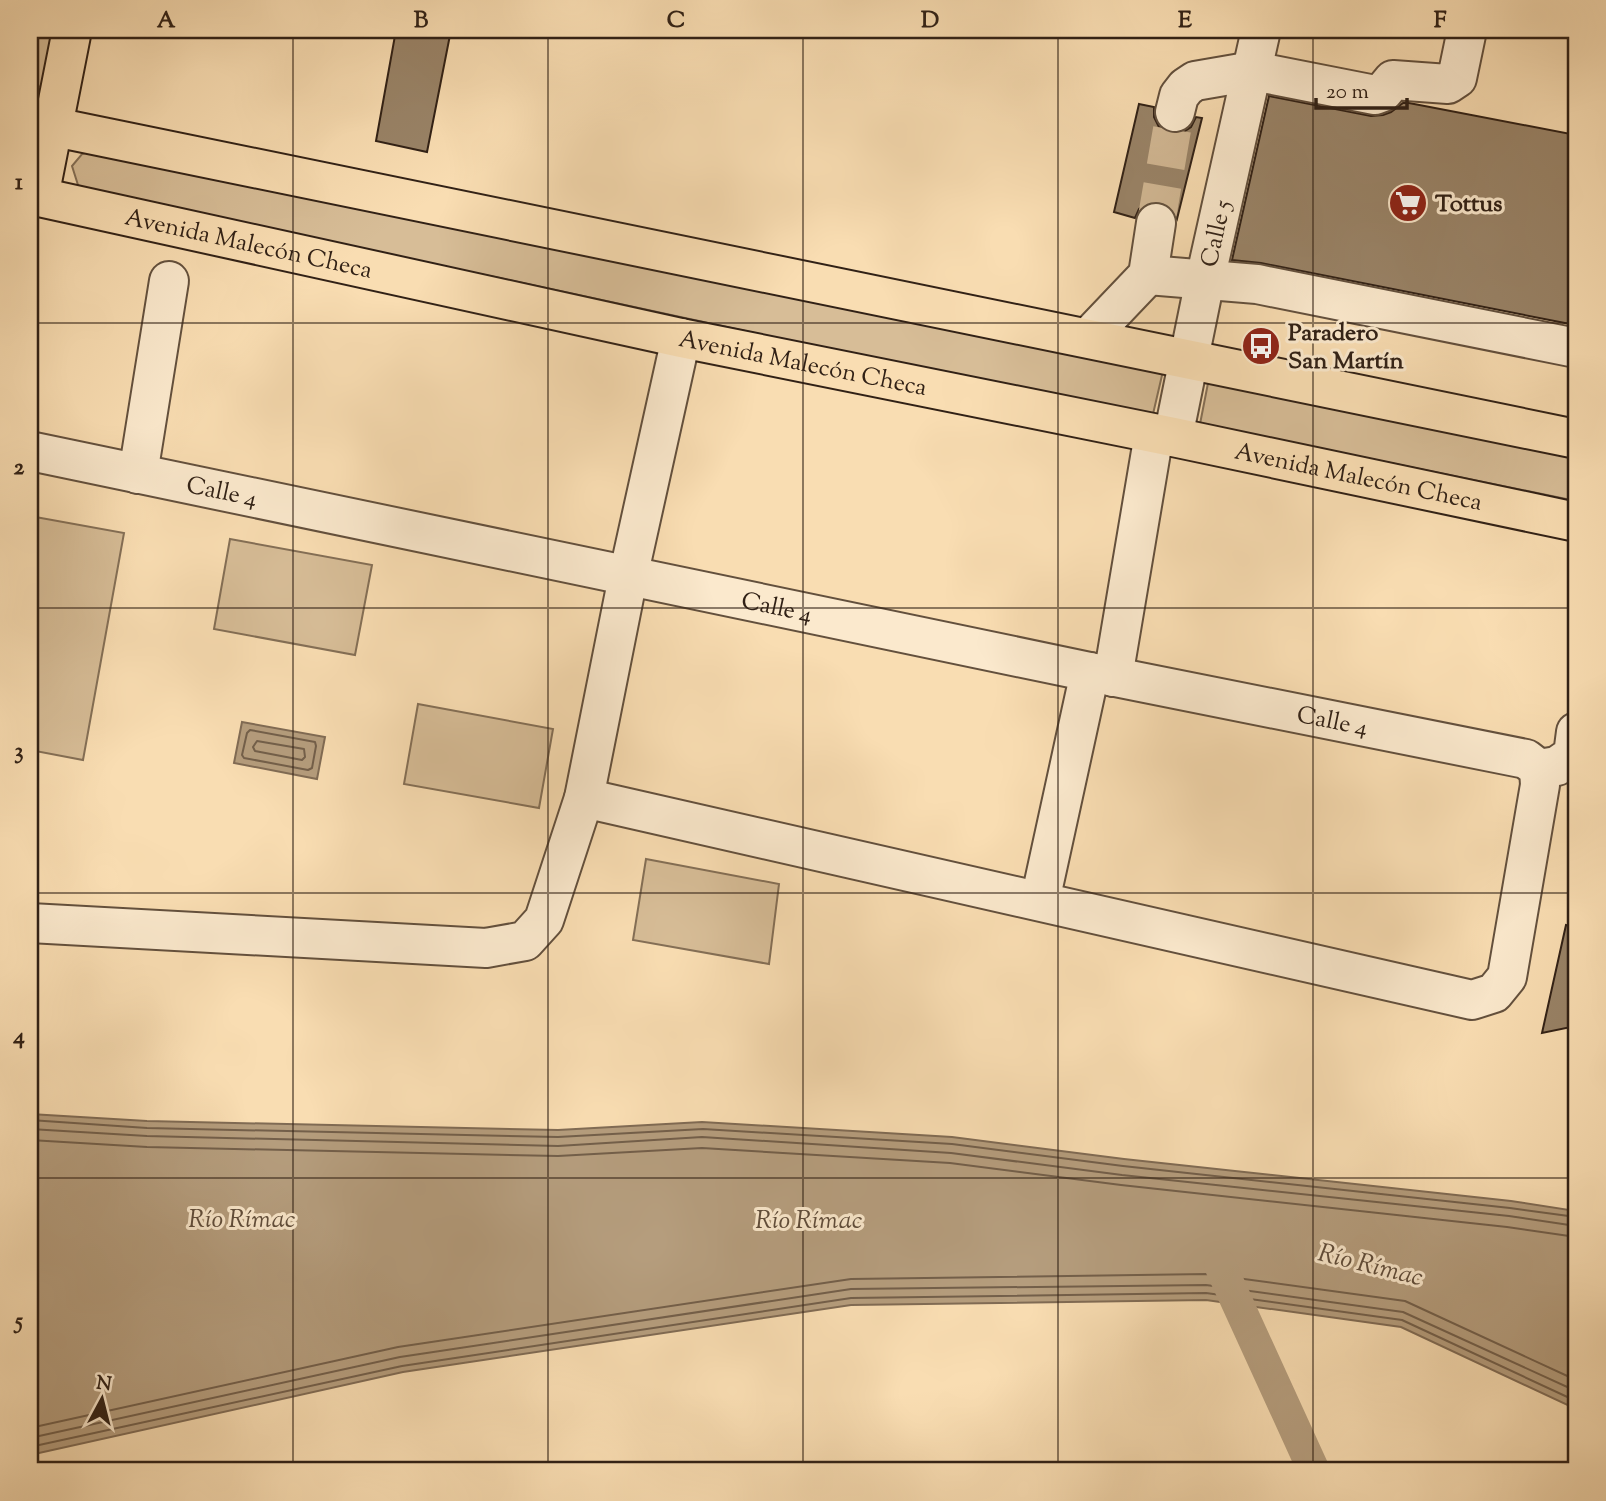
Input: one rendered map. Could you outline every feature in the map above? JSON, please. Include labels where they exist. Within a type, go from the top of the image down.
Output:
[{"type":"main road","points":[[34,196],[41,124],[72,30]]},
{"type":"main road","points":[[41,124],[1576,439]]},
{"type":"main road","name":"Avenida Malecón Checa","points":[[34,196],[681,338],[1576,522]]},
{"type":"street","name":"Calle 5","points":[[1040,901],[1164,436],[1189,359],[1261,30]]},
{"type":"street","points":[[1175,112],[1179,96],[1195,81],[1253,71],[1375,94],[1383,92],[1393,79],[1448,84],[1457,78],[1467,30]]},
{"type":"street","points":[[1088,338],[1148,275],[1156,223]]},
{"type":"street","points":[[1148,275],[1257,284],[1576,348]]},
{"type":"street","points":[[138,474],[169,281]]},
{"type":"street","points":[[30,923],[486,948],[525,941],[544,920],[584,798],[628,577],[681,338]]},
{"type":"street","name":"Calle 4","points":[[30,452],[1532,764]]},
{"type":"street","points":[[584,798],[1472,1000],[1494,993],[1507,976],[1540,785],[1532,764],[1557,766],[1573,755],[1576,732]]},
{"type":"shaded area","points":[[30,30],[61,30],[41,87],[30,84]]},
{"type":"shaded area","points":[[98,149],[1163,371],[1153,414],[930,371],[500,278],[91,198],[78,185],[72,166],[82,154]]},
{"type":"shaded area","points":[[1209,378],[1576,451],[1576,501],[1200,424]]},
{"type":"shaded area","points":[[30,516],[124,533],[83,760],[30,750]]},
{"type":"shaded area","points":[[230,539],[372,565],[355,655],[214,629]]},
{"type":"shaded area","points":[[418,704],[553,729],[539,808],[404,784]]},
{"type":"shaded area","points":[[646,859],[779,884],[769,964],[633,940]]},
{"type":"water","points":[[242,722],[325,737],[317,779],[234,763]]},
{"type":"water","name":"Río Rímac","points":[[30,1114],[147,1121],[558,1130],[702,1122],[952,1137],[1124,1159],[1511,1201],[1576,1211],[1576,1409],[1401,1327],[1206,1300],[851,1305],[403,1372],[30,1455]]},
{"type":"building","points":[[396,30],[451,30],[427,152],[376,141]]},
{"type":"building","name":"Tottus","points":[[1269,96],[1371,116],[1383,115],[1403,103],[1409,103],[1576,135],[1575,325],[1261,263],[1232,260]]},
{"type":"building","points":[[1139,104],[1154,107],[1154,117],[1159,127],[1170,133],[1182,133],[1191,127],[1196,117],[1202,118],[1177,219],[1170,206],[1159,201],[1147,203],[1139,209],[1135,218],[1114,212]]},
{"type":"building","points":[[1566,925],[1576,927],[1576,1026],[1542,1033]]},
{"type":"waterway","points":[[1220,1265],[1314,1471]]},
{"type":"tunnel","points":[[1156,223],[1175,112]]},
{"type":"place","name":"Tottus","points":[[1408,203]]},
{"type":"place","name":"Paradero San Martín","points":[[1261,346]]}]
